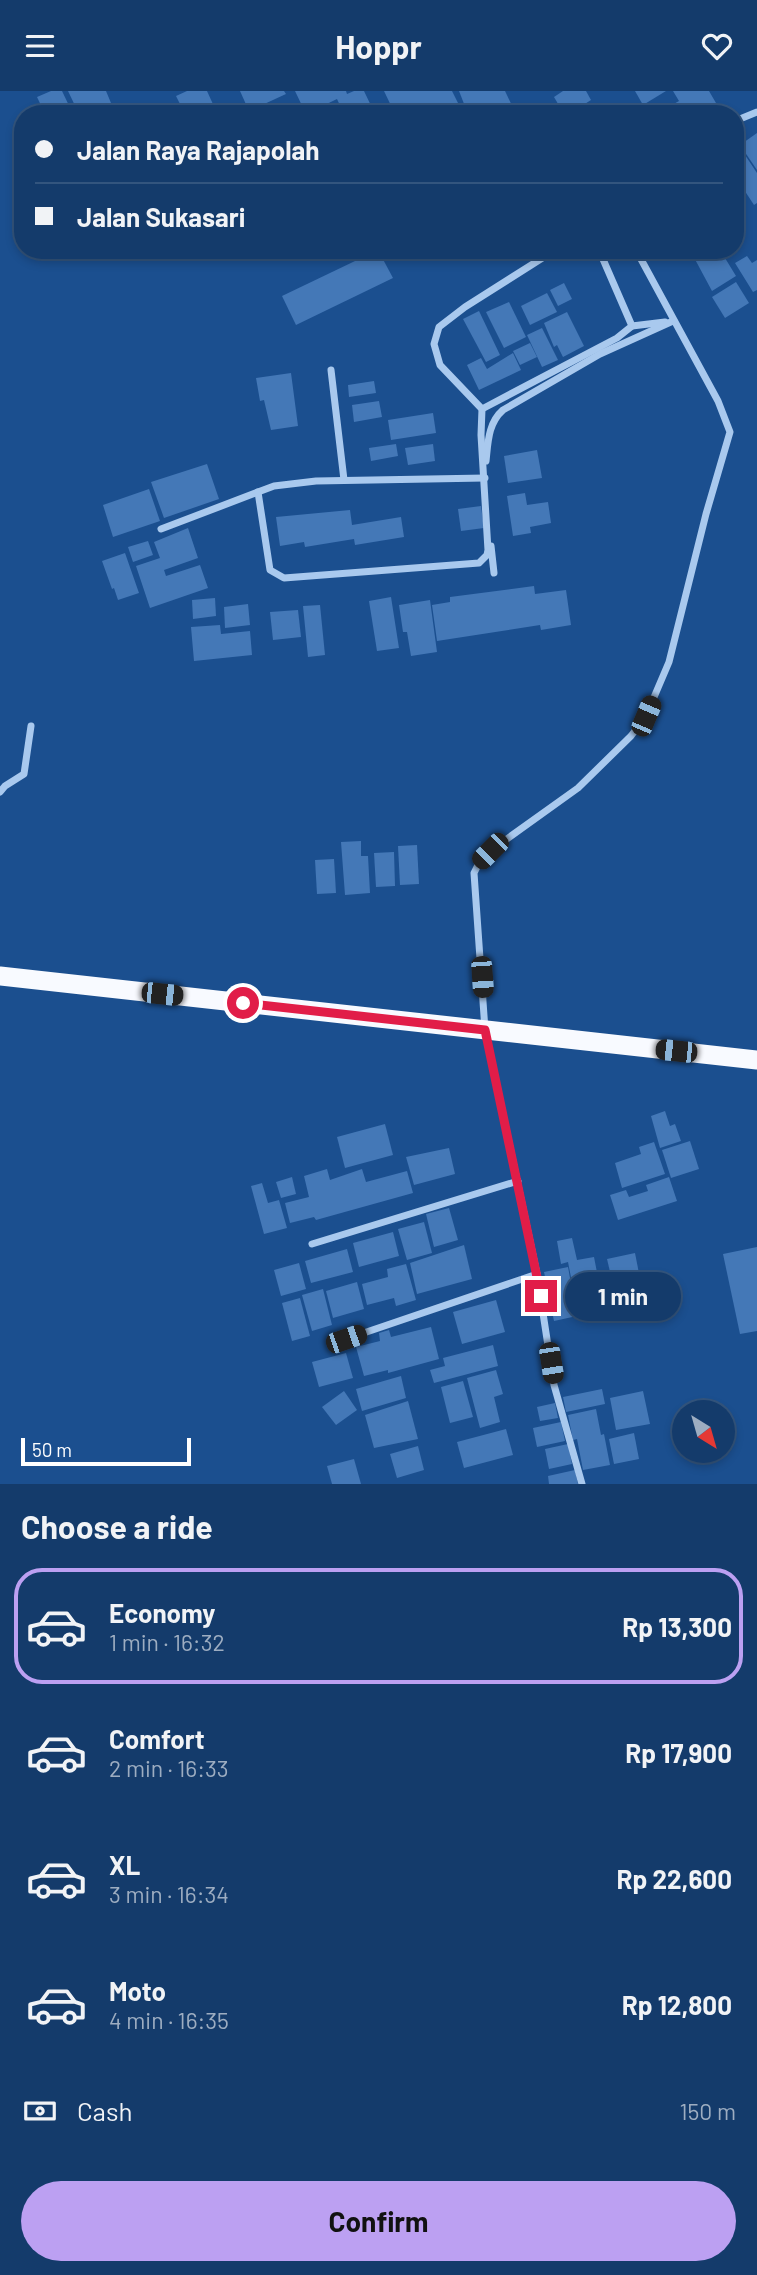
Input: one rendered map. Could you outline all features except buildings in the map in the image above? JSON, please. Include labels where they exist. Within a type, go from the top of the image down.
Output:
[{"type":"highway","points":[[0,976],[757,1060]]},
{"type":"street","points":[[494,573],[481,435],[482,409],[440,365],[433,344],[439,327],[465,307],[541,259]]},
{"type":"street","points":[[603,259],[632,326]]},
{"type":"street","points":[[582,1484],[554,1385],[537,1274],[485,1030],[474,873],[490,851],[578,788],[631,736],[646,716],[669,662],[730,432],[718,401],[641,259]]},
{"type":"street","points":[[482,409],[617,338],[632,326],[673,321]]},
{"type":"street","points":[[258,492],[271,570],[284,578],[479,563],[487,555],[488,549],[485,478],[488,439],[493,423],[503,410],[600,354],[673,321]]},
{"type":"street","points":[[331,370],[344,480]]},
{"type":"street","points":[[161,529],[274,486],[344,480],[485,478]]},
{"type":"street","points":[[0,792],[24,774],[31,726]]},
{"type":"street","points":[[312,1244],[517,1181]]},
{"type":"street","points":[[346,1339],[537,1274]]},
{"type":"route","points":[[243,1003],[485,1030],[541,1296]]}]
